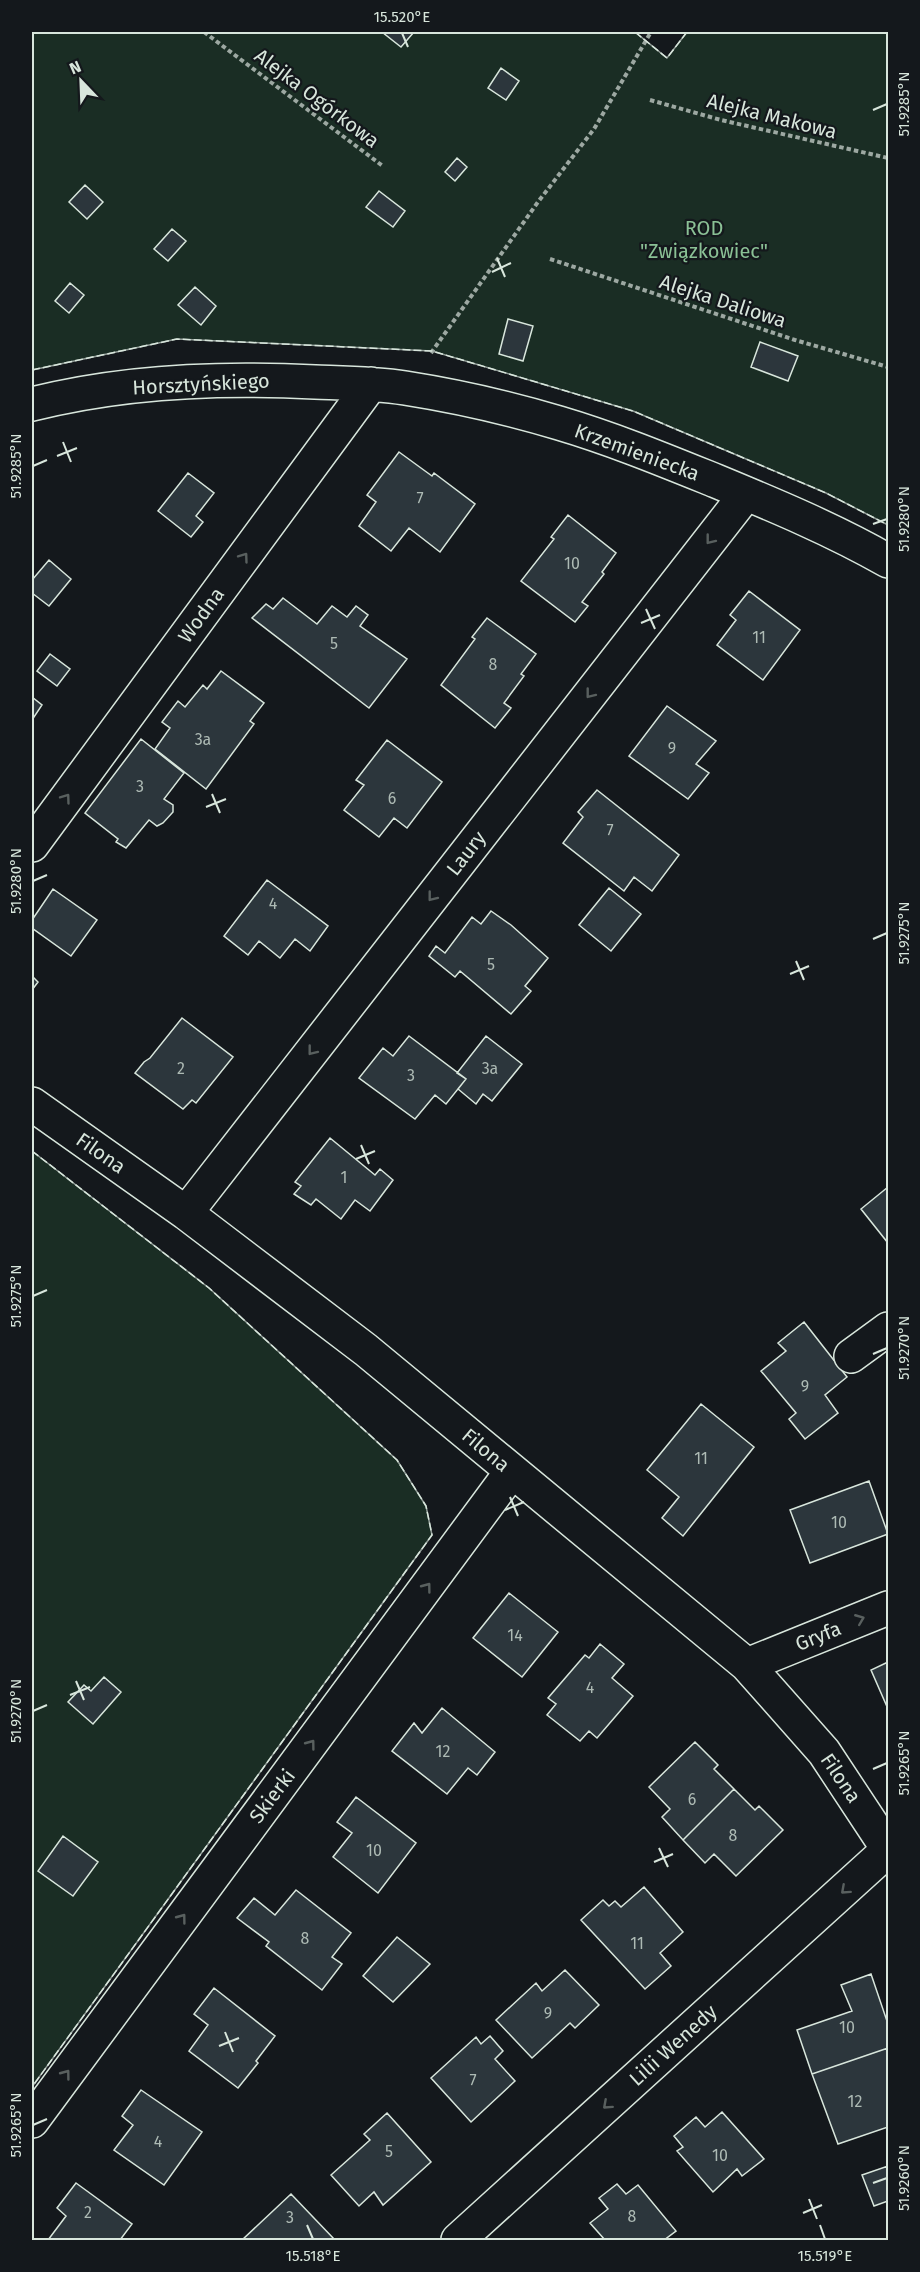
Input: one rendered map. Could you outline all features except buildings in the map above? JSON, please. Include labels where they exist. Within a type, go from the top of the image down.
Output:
[{"type":"street","name":"Horsztyńskiego","points":[[32,404],[70,394],[169,382],[269,380],[371,384]]},
{"type":"street","name":"Krzemieniecka","points":[[371,384],[466,400],[559,423],[634,448],[746,494],[860,545],[888,561]]},
{"type":"street","name":"Wodna","points":[[32,845],[371,384]]},
{"type":"street","name":"Laury","points":[[186,1213],[746,494]]},
{"type":"street","name":"Filona","points":[[32,1104],[186,1213],[366,1350],[747,1665],[824,1752],[888,1850]]},
{"type":"street","points":[[851,1356],[888,1329]]},
{"type":"street","name":"Skierki","points":[[32,2121],[512,1471]]},
{"type":"street","name":"Gryfa","points":[[747,1665],[888,1608]]},
{"type":"street","name":"Lilii Wenedy","points":[[458,2241],[888,1850]]},
{"type":"path","name":"Alejka Ogórkowa","points":[[204,32],[384,166]]},
{"type":"path","points":[[429,355],[538,202],[594,129],[651,32]]},
{"type":"path","name":"Alejka Makowa","points":[[650,100],[721,120],[888,158]]},
{"type":"path","name":"Alejka Daliowa","points":[[550,259],[795,340],[888,367]]},
{"type":"green space","name":"ROD \"Związkowiec\"","points":[[32,32],[635,32],[667,58],[687,32],[888,32],[888,525],[826,493],[633,411],[432,351],[177,339],[32,370]]},
{"type":"green space","points":[[32,1151],[209,1288],[397,1460],[426,1506],[432,1535],[32,2087]]},
{"type":"fence","points":[[635,32],[667,58],[687,32]]},
{"type":"fence","points":[[32,370],[177,339],[432,351],[633,411],[826,493],[888,525]]},
{"type":"fence","points":[[32,1151],[209,1288],[397,1460],[426,1506],[432,1535],[32,2087]]}]
